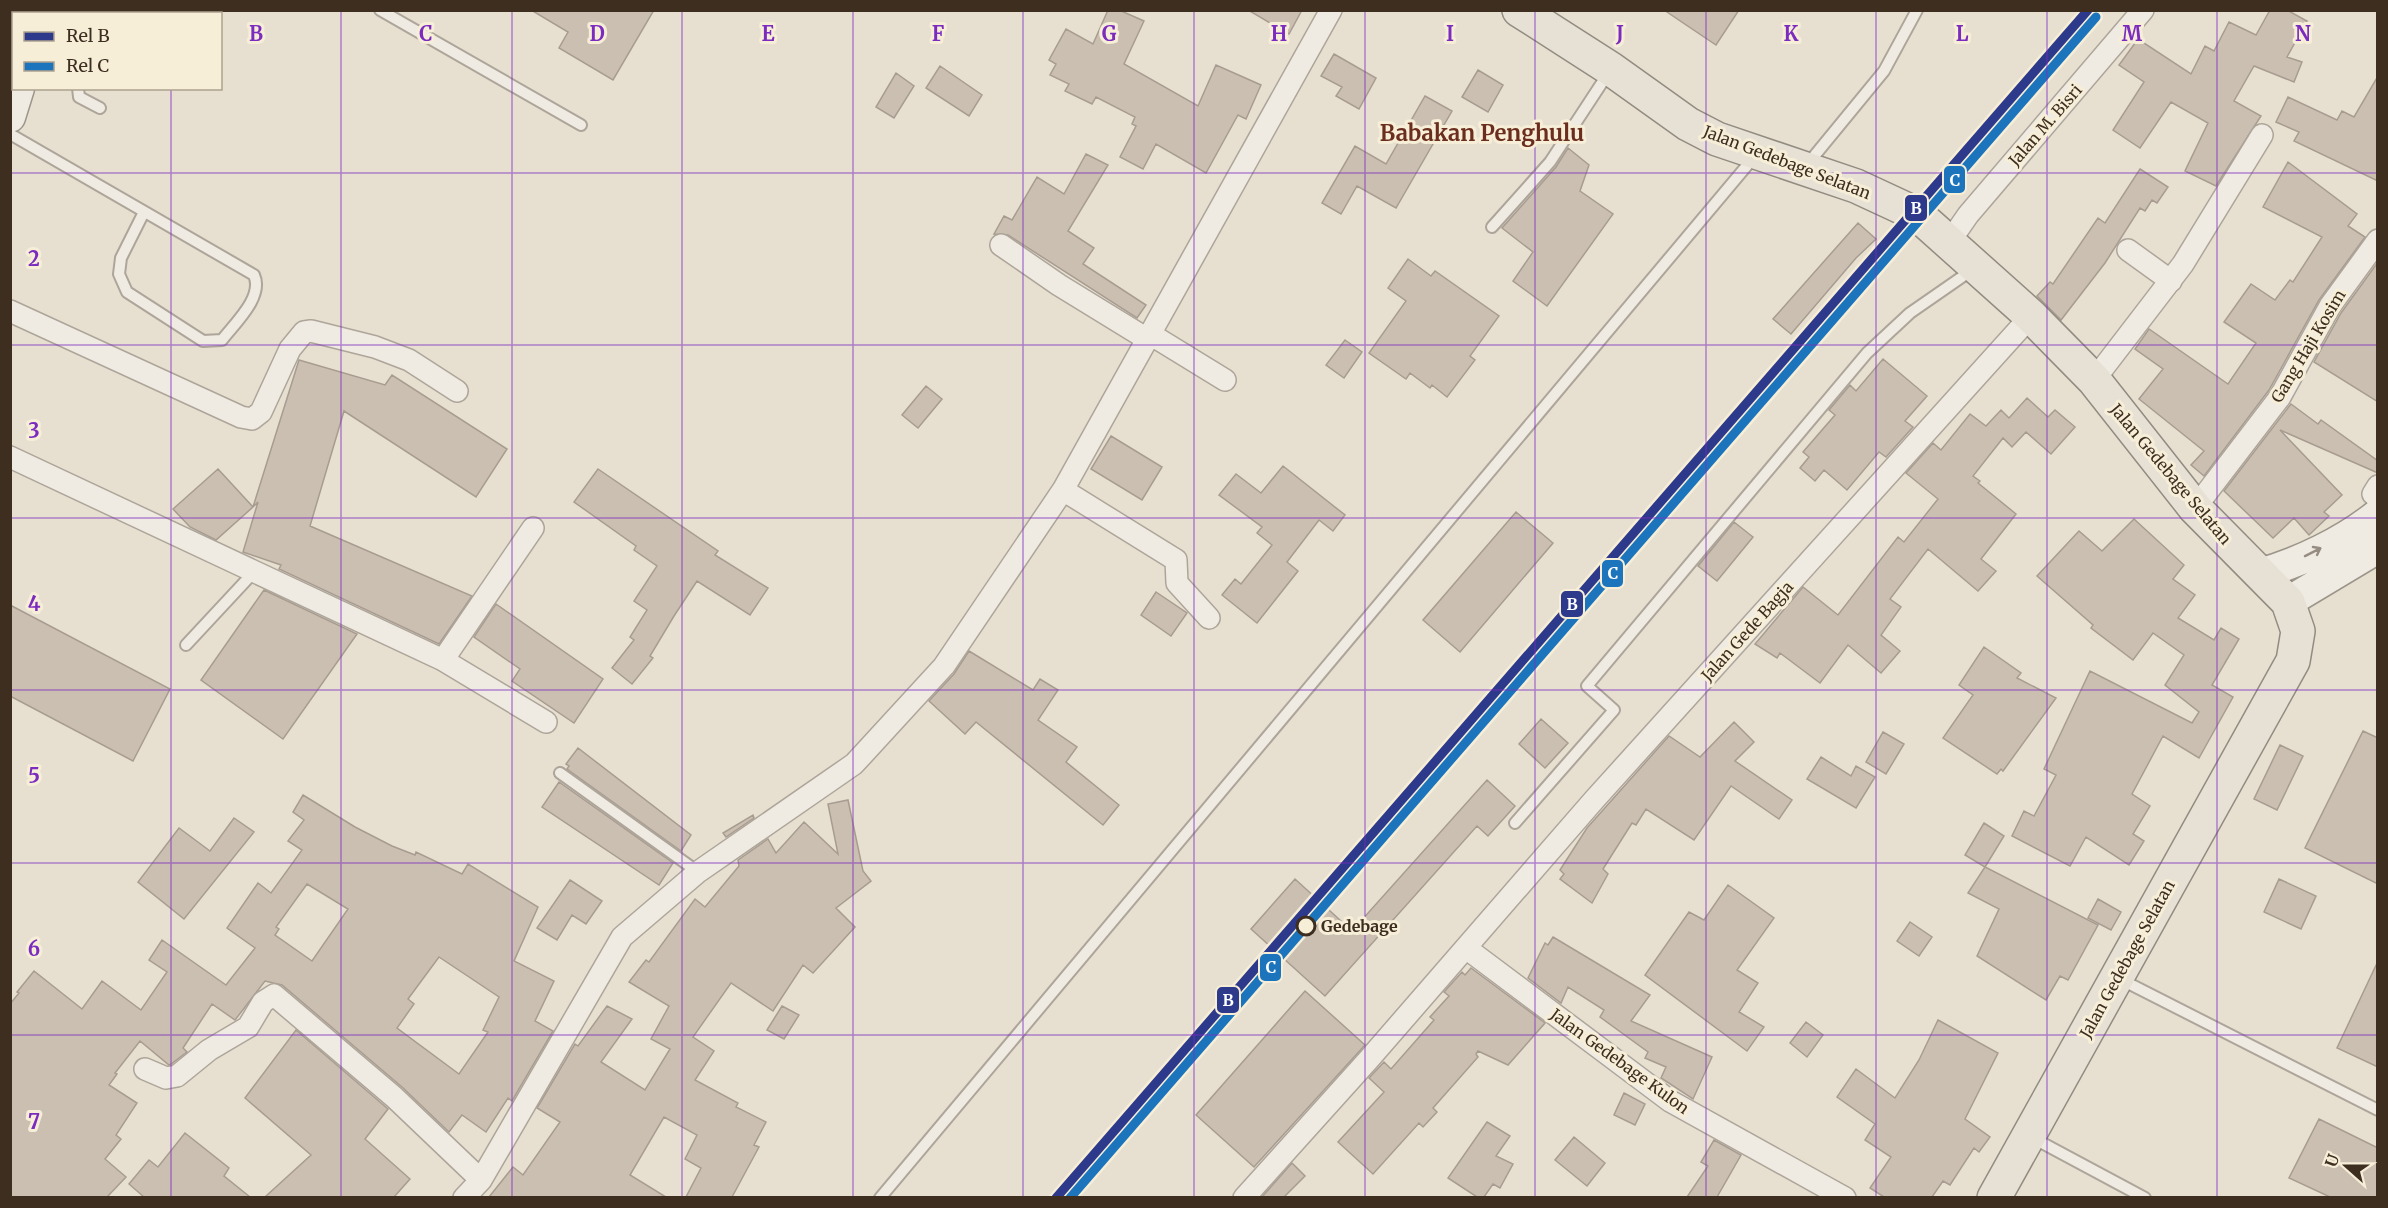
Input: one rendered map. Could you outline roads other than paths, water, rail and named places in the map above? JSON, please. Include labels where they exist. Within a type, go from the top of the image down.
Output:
[{"type":"main road","name":"Jalan Gedebage Selatan","points":[[1520,10],[1611,69],[1688,124],[1717,139],[1757,153],[1811,159],[1856,186],[1912,212],[1950,241],[2031,316],[2094,380],[2195,508],[2288,602],[2298,631],[2293,661],[2118,977],[2026,1135],[1994,1197]]},
{"type":"main road","points":[[10,117],[18,90]]},
{"type":"main road","points":[[2259,574],[2277,569],[2316,550],[2376,498]]},
{"type":"main road","points":[[2288,602],[2370,557]]},
{"type":"street","points":[[464,1197],[481,1180],[622,937],[698,872],[854,764],[944,666],[1064,490],[1331,10]]},
{"type":"street","name":"Jalan M. Bisri","points":[[1950,241],[1968,215],[2143,10]]},
{"type":"street","points":[[2094,380],[2171,281],[2262,135]]},
{"type":"street","name":"Gang Haji Kosim","points":[[2195,508],[2280,397],[2330,306],[2378,240]]},
{"type":"street","points":[[1001,245],[1059,285],[1225,380]]},
{"type":"street","points":[[2128,250],[2171,281]]},
{"type":"street","points":[[10,311],[241,417],[252,419],[261,412],[297,339],[304,332],[311,331],[375,347],[409,360],[456,391]]},
{"type":"street","name":"Jalan Gede Bagja","points":[[1244,1197],[1466,948],[1594,800],[2031,316]]},
{"type":"street","points":[[10,457],[443,660],[546,722]]},
{"type":"street","points":[[1064,490],[1176,560],[1177,583],[1209,618]]},
{"type":"street","points":[[443,660],[533,528]]},
{"type":"street","name":"Jalan Gedebage Kulon","points":[[1466,948],[1670,1101],[1845,1197]]},
{"type":"street","points":[[145,1069],[166,1078],[177,1076],[209,1050],[248,1027],[263,1002],[274,995],[394,1097],[481,1180]]},
{"type":"lane","points":[[380,10],[581,125]]},
{"type":"lane","points":[[1811,159],[1835,133],[1884,71],[1917,10]]},
{"type":"lane","points":[[1492,227],[1550,162],[1611,69]]},
{"type":"lane","points":[[78,90],[79,97],[100,108]]},
{"type":"lane","points":[[10,134],[254,275],[258,284],[256,294],[222,340],[203,341],[127,292],[119,274],[121,258],[144,212]]},
{"type":"lane","points":[[880,1197],[1757,153]]},
{"type":"lane","points":[[1515,824],[1614,710],[1587,686],[1867,353],[1910,313],[1977,266]]},
{"type":"lane","points":[[186,645],[254,572]]},
{"type":"lane","points":[[560,773],[698,872]]},
{"type":"lane","points":[[2118,977],[2378,1110]]},
{"type":"lane","points":[[2026,1135],[2145,1197]]},
{"type":"rail line","name":"B","points":[[1056,1198],[2088,10]]},
{"type":"rail line","name":"C","points":[[1070,1198],[2096,17]]},
{"type":"place","name":"Gedebage","points":[[1306,926]]},
{"type":"district","name":"Babakan Penghulu","points":[[1482,133]]}]
